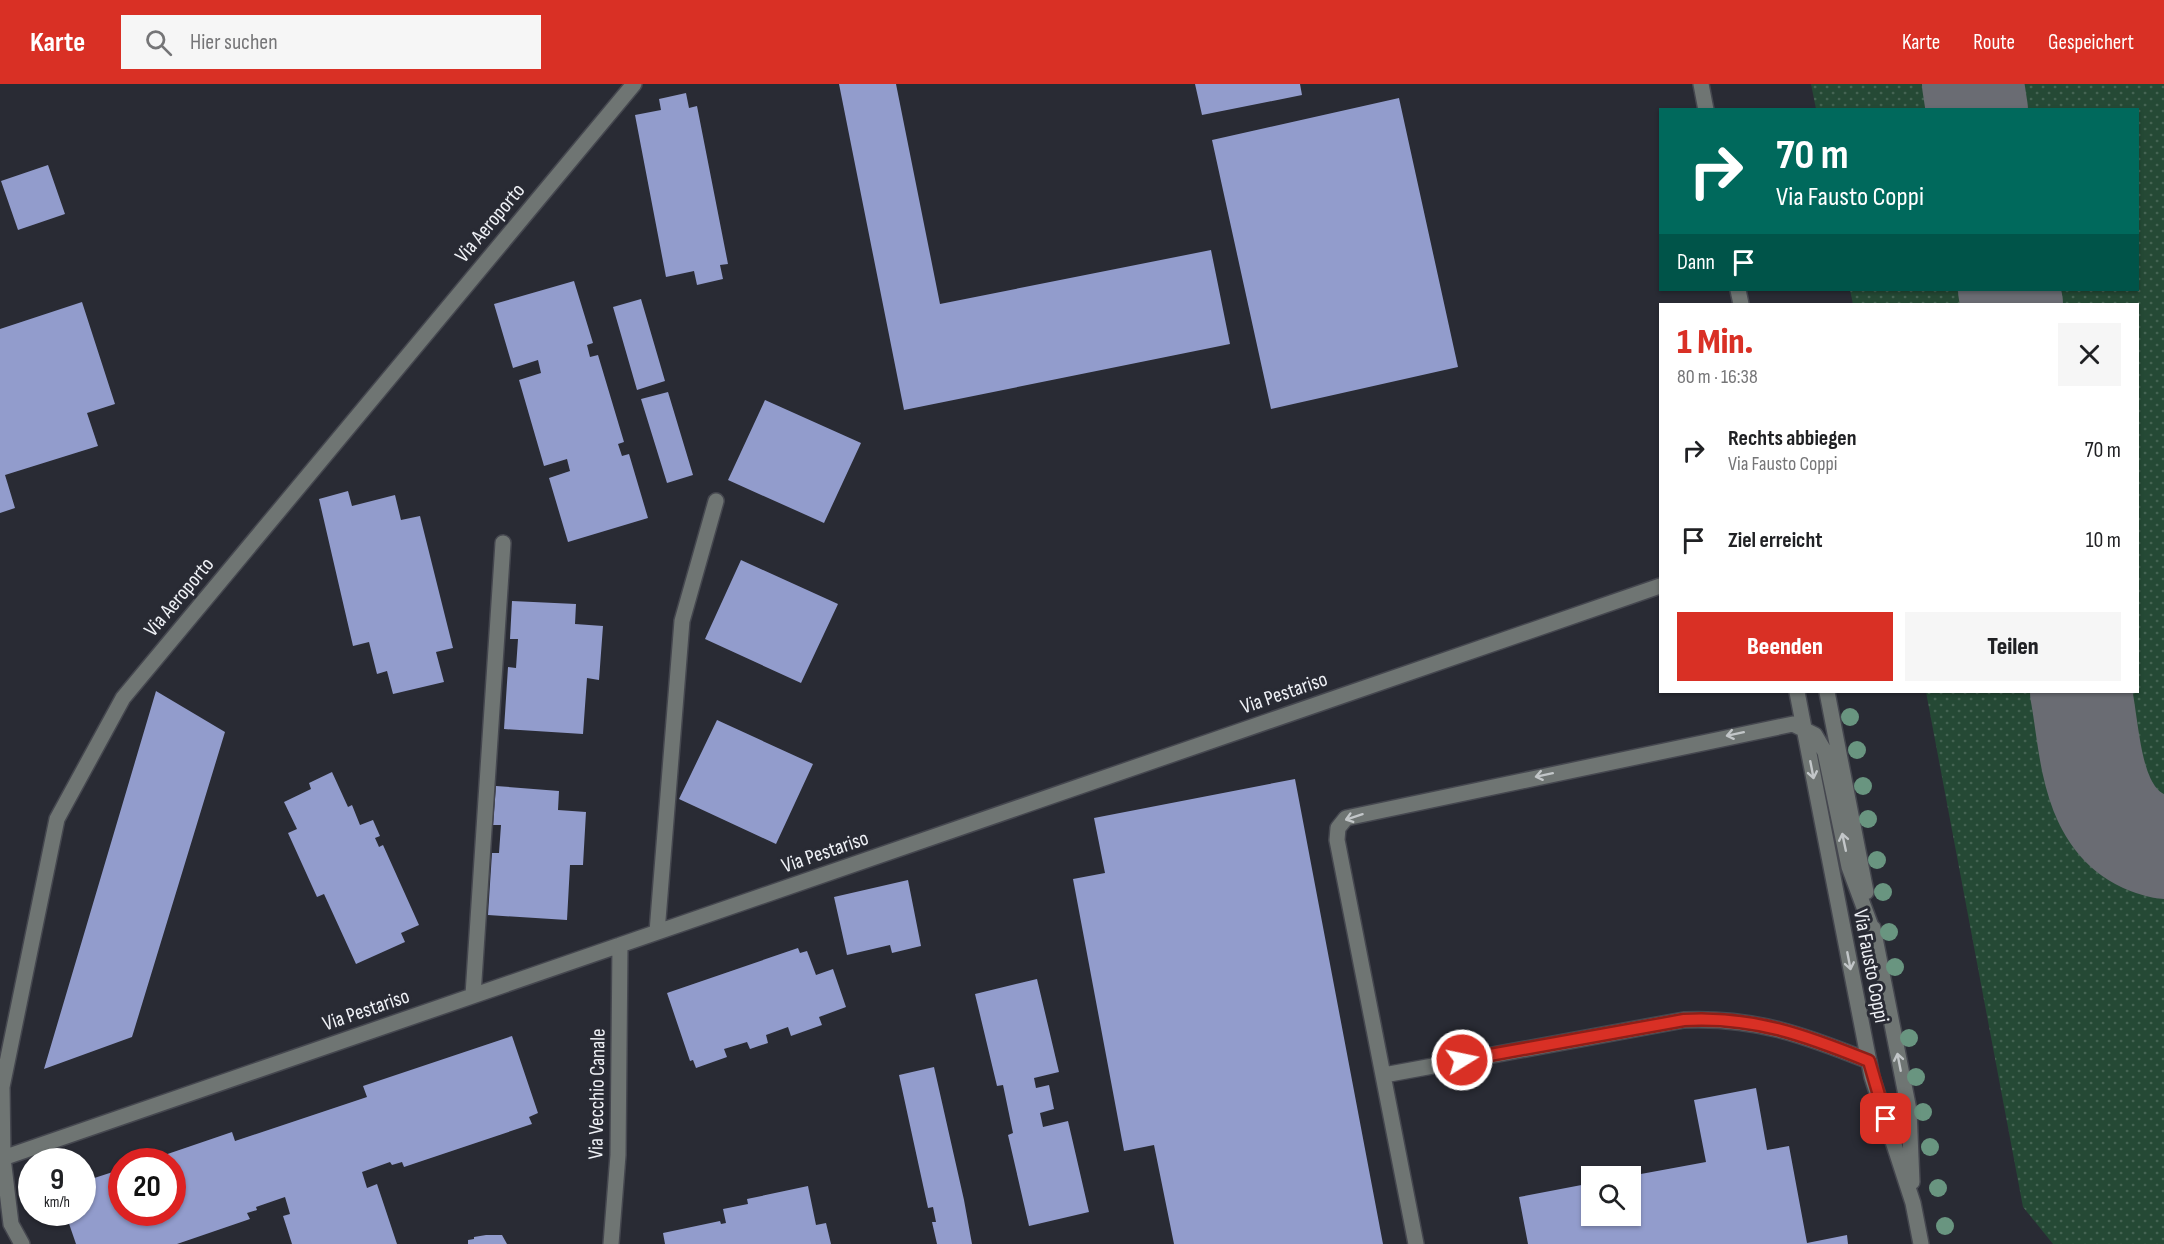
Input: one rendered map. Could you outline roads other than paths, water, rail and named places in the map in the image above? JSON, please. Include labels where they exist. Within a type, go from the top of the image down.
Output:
[{"type":"street","name":"Via Aeroporto","points":[[21,1244],[11,1224],[3,1158],[1,1087],[57,819],[123,698],[634,84]]},
{"type":"street","points":[[1701,84],[1706,108]]},
{"type":"street","points":[[657,932],[682,621],[716,501]]},
{"type":"street","points":[[473,995],[503,543]]},
{"type":"street","name":"Via Pestariso","points":[[3,1158],[1659,586]]},
{"type":"street","name":"Via Fausto Coppi","points":[[1797,693],[1869,1061],[1913,1203],[1921,1244]]},
{"type":"street","points":[[1827,693],[1909,1110],[1913,1203]]},
{"type":"street","points":[[1416,1244],[1337,840],[1338,828],[1346,819],[1793,724],[1815,735],[1825,752],[1849,867],[1875,937]]},
{"type":"street","name":"Via Vecchio Canale","points":[[611,1244],[618,1155],[620,945]]},
{"type":"street","points":[[1384,1075],[1684,1020],[1709,1019],[1753,1023],[1803,1034],[1869,1061]]}]
